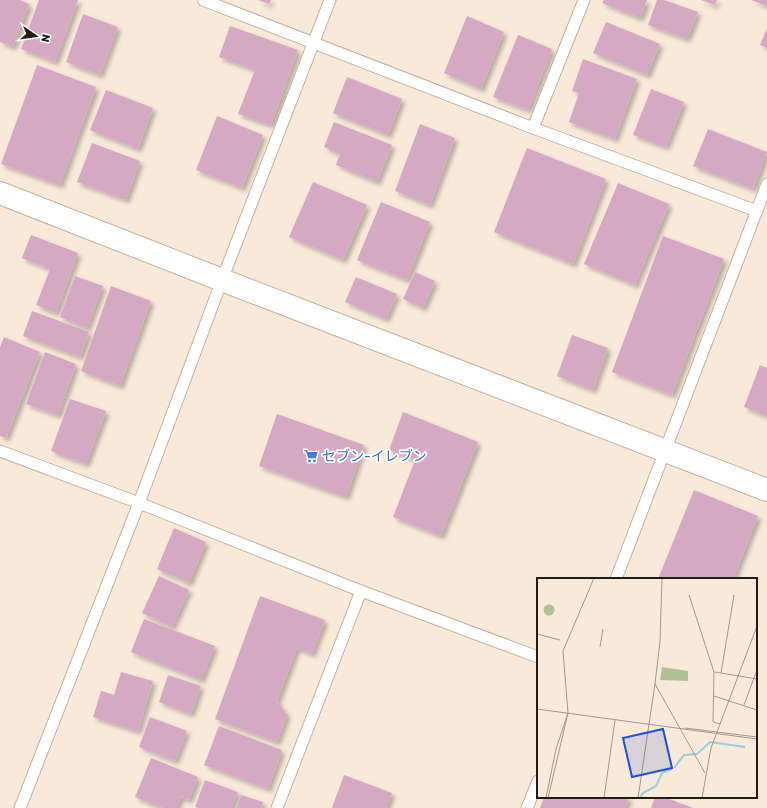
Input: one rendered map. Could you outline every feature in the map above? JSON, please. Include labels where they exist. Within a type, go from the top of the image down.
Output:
[{"type":"street","points":[[0,194],[767,490]]},
{"type":"lane","points":[[203,0],[533,128],[757,211]]},
{"type":"lane","points":[[20,808],[139,503],[222,280],[330,0]]},
{"type":"lane","points":[[533,128],[584,0]]},
{"type":"lane","points":[[616,578],[767,184]]},
{"type":"lane","points":[[0,451],[139,503],[361,591],[537,657]]},
{"type":"lane","points":[[277,808],[361,591]]},
{"type":"lane","points":[[527,808],[537,783]]},
{"type":"building","points":[[0,0],[20,0],[29,4],[13,47],[0,42]]},
{"type":"building","points":[[39,0],[78,0],[55,62],[21,49]]},
{"type":"building","points":[[258,0],[271,0],[269,4]]},
{"type":"building","points":[[604,0],[647,0],[640,18],[602,3]]},
{"type":"building","points":[[657,0],[664,0],[698,12],[687,39],[648,25]]},
{"type":"building","points":[[701,0],[717,0],[715,5]]},
{"type":"building","points":[[751,0],[767,0],[767,6]]},
{"type":"building","points":[[83,14],[118,27],[100,75],[66,62]]},
{"type":"building","points":[[467,16],[504,32],[481,89],[444,73]]},
{"type":"building","points":[[606,22],[660,44],[647,75],[593,53]]},
{"type":"building","points":[[230,26],[298,50],[271,125],[238,114],[255,70],[219,57]]},
{"type":"building","points":[[767,28],[767,48],[760,45]]},
{"type":"building","points":[[518,35],[552,49],[528,110],[493,97]]},
{"type":"building","points":[[583,59],[637,79],[615,139],[569,122],[579,93],[572,91]]},
{"type":"building","points":[[37,65],[96,87],[60,185],[1,164]]},
{"type":"building","points":[[347,77],[402,99],[388,135],[333,113]]},
{"type":"building","points":[[651,89],[684,102],[666,147],[633,135]]},
{"type":"building","points":[[106,90],[153,108],[138,149],[90,130]]},
{"type":"building","points":[[217,116],[263,135],[242,188],[196,170]]},
{"type":"building","points":[[334,122],[392,145],[377,182],[336,165],[340,154],[324,147]]},
{"type":"building","points":[[420,124],[455,138],[430,205],[395,191]]},
{"type":"building","points":[[708,129],[767,152],[753,189],[693,166]]},
{"type":"building","points":[[92,143],[140,161],[126,200],[77,182]]},
{"type":"building","points":[[527,148],[606,179],[573,264],[494,232]]},
{"type":"building","points":[[313,182],[367,205],[343,260],[289,237]]},
{"type":"building","points":[[618,183],[669,204],[635,285],[584,264]]},
{"type":"building","points":[[381,202],[430,222],[407,280],[357,260]]},
{"type":"building","points":[[31,235],[78,253],[56,313],[36,305],[50,269],[22,258]]},
{"type":"building","points":[[663,236],[724,259],[672,395],[612,372]]},
{"type":"building","points":[[415,272],[435,281],[423,308],[403,299]]},
{"type":"building","points":[[75,276],[103,286],[87,328],[60,317]]},
{"type":"building","points":[[356,277],[397,294],[386,319],[345,302]]},
{"type":"building","points":[[111,286],[151,301],[120,386],[81,371]]},
{"type":"building","points":[[32,311],[89,332],[80,357],[23,336]]},
{"type":"building","points":[[572,335],[608,348],[593,390],[557,376]]},
{"type":"building","points":[[4,337],[40,352],[6,438],[0,436],[0,347]]},
{"type":"building","points":[[45,352],[76,364],[58,415],[26,404]]},
{"type":"building","points":[[760,365],[767,368],[767,416],[744,407]]},
{"type":"building","points":[[70,399],[106,411],[86,464],[51,451]]},
{"type":"building","points":[[403,412],[478,442],[441,536],[393,517],[415,460],[389,450]]},
{"type":"building","name":"セブン-イレブン","points":[[277,414],[364,445],[346,497],[259,466]]},
{"type":"building","points":[[694,490],[758,516],[733,578],[658,578]]},
{"type":"building","points":[[174,528],[206,542],[189,583],[157,569]]},
{"type":"building","points":[[159,576],[189,590],[172,627],[142,613]]},
{"type":"building","points":[[260,596],[325,620],[312,654],[297,648],[277,701],[287,715],[277,742],[215,719]]},
{"type":"building","points":[[144,619],[215,646],[201,680],[131,652]]},
{"type":"building","points":[[121,672],[153,681],[138,731],[93,717],[101,691],[114,695]]},
{"type":"building","points":[[168,675],[201,686],[191,714],[159,702]]},
{"type":"building","points":[[150,717],[187,731],[175,761],[139,747]]},
{"type":"building","points":[[219,726],[282,750],[268,789],[204,765]]},
{"type":"building","points":[[151,758],[198,777],[189,800],[181,797],[176,808],[163,808],[135,797]]},
{"type":"building","points":[[344,775],[392,793],[386,808],[332,808]]},
{"type":"building","points":[[205,780],[238,792],[231,808],[195,807]]},
{"type":"building","points":[[241,795],[263,802],[261,808],[237,808]]},
{"type":"building","points":[[544,798],[629,798],[625,808],[540,808]]},
{"type":"building","points":[[655,798],[667,798],[693,808],[651,808]]},
{"type":"place","name":"セブン-イレブン","points":[[311,456]]}]
